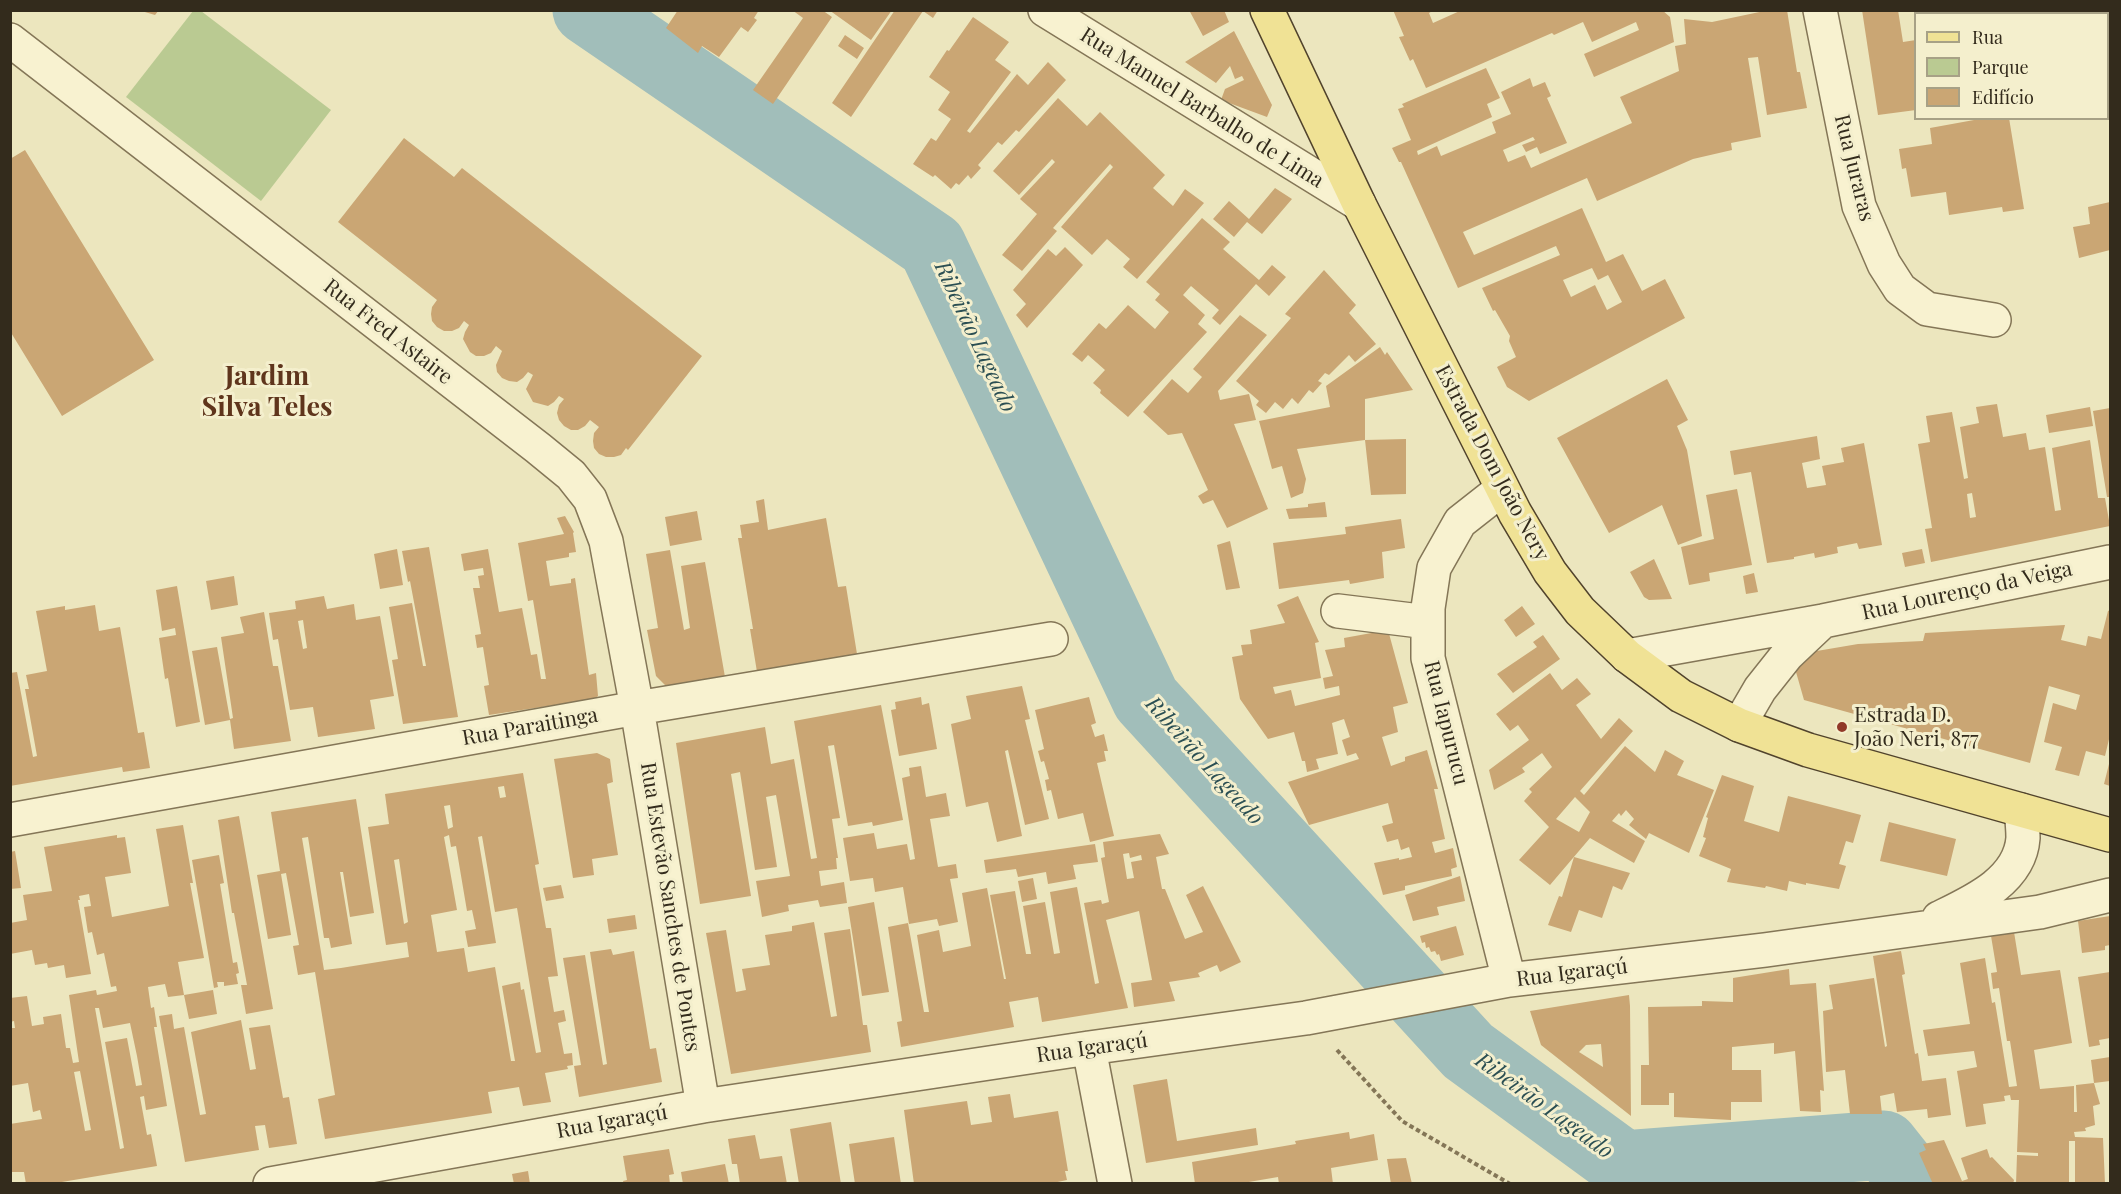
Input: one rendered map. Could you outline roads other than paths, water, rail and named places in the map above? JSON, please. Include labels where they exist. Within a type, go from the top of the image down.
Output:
[{"type":"main road","name":"Estrada Dom João Nery","points":[[1267,10],[1359,204],[1502,489],[1550,572],[1580,611],[1627,656],[1681,696],[1739,725],[1808,750],[2110,835]]},
{"type":"street","name":"Rua Manuel Barbalho de Lima","points":[[1045,10],[1359,204]]},
{"type":"street","name":"Rua Juraras","points":[[1820,10],[1859,206],[1884,264],[1900,289],[1927,309],[1994,320]]},
{"type":"street","name":"Rua Fred Astaire","points":[[10,40],[571,475],[590,500],[606,541],[637,708]]},
{"type":"street","name":"Rua Iapurucu","points":[[1502,489],[1460,522],[1434,568],[1428,608],[1428,658],[1502,981]]},
{"type":"street","name":"Rua Lourenço da Veiga","points":[[1627,656],[1823,621],[2110,562]]},
{"type":"street","points":[[1338,611],[1428,622]]},
{"type":"street","points":[[1739,725],[1760,689],[1787,655],[1823,621]]},
{"type":"street","name":"Rua Paraitinga","points":[[10,820],[637,708],[1051,639]]},
{"type":"street","name":"Rua Estevão Sanches de Pontes","points":[[637,708],[703,1106]]},
{"type":"street","name":"Rua Igaraçú","points":[[1916,930],[1969,903],[1994,887],[2015,865],[2023,840],[2021,810]]},
{"type":"street","name":"Rua Igaraçú","points":[[270,1184],[703,1106],[1089,1047],[1306,1018],[1502,981],[1754,952],[2040,912],[2110,895]]},
{"type":"street","points":[[1089,1047],[1115,1184]]},
{"type":"waterway","name":"Ribeirão Lageado","points":[[587,10],[932,246],[1146,699],[1468,1051],[1624,1165],[1884,1145],[1915,1184]]},
{"type":"place","name":"Estrada D. João Neri, 877","points":[[1842,727]]},
{"type":"district","name":"Jardim Silva Teles","points":[[267,392]]}]
